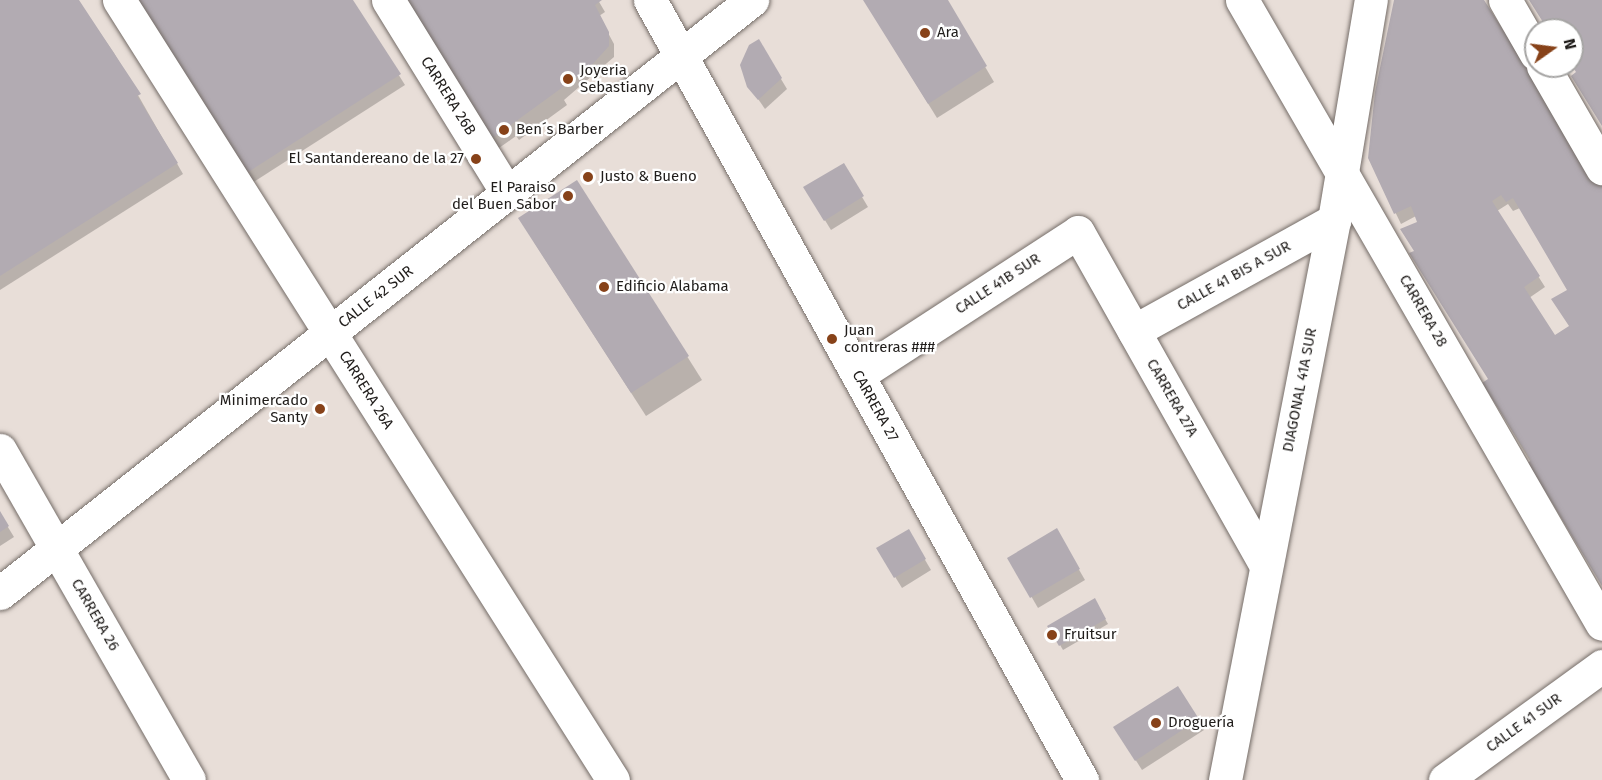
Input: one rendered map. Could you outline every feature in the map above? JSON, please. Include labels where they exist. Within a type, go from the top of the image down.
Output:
[{"type":"street","name":"CARRERA 26A","points":[[119,0],[613,780]]},
{"type":"street","name":"CARRERA 26B","points":[[388,0],[507,193]]},
{"type":"street","name":"CARRERA 27","points":[[650,0],[1082,780]]},
{"type":"street","name":"CALLE 42 SUR","points":[[0,593],[752,0]]},
{"type":"street","name":"CARRERA 28","points":[[1242,0],[1602,624]]},
{"type":"street","name":"DIAGONAL 41A SUR","points":[[1225,780],[1334,220],[1371,0]]},
{"type":"street","points":[[1505,0],[1524,33]]},
{"type":"street","points":[[1550,78],[1602,168]]},
{"type":"street","name":"CALLE 41 BIS A SUR","points":[[1134,331],[1334,220]]},
{"type":"street","name":"CALLE 41B SUR","points":[[858,375],[1078,232]]},
{"type":"street","name":"CARRERA 27A","points":[[1078,232],[1266,565]]},
{"type":"street","name":"CARRERA 26","points":[[0,450],[189,780]]},
{"type":"street","name":"CALLE 41 SUR","points":[[1445,780],[1602,666]]},
{"type":"building","points":[[0,0],[79,0],[141,94],[137,96],[178,163],[0,276]]},
{"type":"building","points":[[129,0],[353,0],[401,74],[242,176]]},
{"type":"building","points":[[396,0],[602,0],[595,5],[609,32],[609,46],[589,68],[482,146]]},
{"type":"building","name":"Ara","points":[[863,0],[948,0],[987,66],[928,104]]},
{"type":"building","points":[[1394,0],[1484,0],[1524,63],[1524,78],[1534,78],[1602,185],[1602,586],[1528,463],[1531,460],[1482,383],[1488,379],[1409,253],[1414,251],[1400,229],[1417,222],[1411,206],[1394,214],[1368,158],[1375,92]],"holes":[[[1501,195],[1506,202],[1513,198],[1567,290],[1551,299],[1569,326],[1555,335],[1524,287],[1540,276],[1492,201]]]},
{"type":"building","points":[[1529,0],[1602,0],[1602,126],[1572,78],[1584,78],[1584,18],[1540,18]]},
{"type":"building","points":[[759,39],[782,78],[758,100],[747,87],[740,65],[749,45]]},
{"type":"building","points":[[844,163],[864,196],[824,221],[803,187]]},
{"type":"building","name":"Edificio Alabama","points":[[577,180],[689,356],[631,393],[518,218]]},
{"type":"building","points":[[0,511],[9,526],[0,532]]},
{"type":"building","points":[[1057,528],[1080,569],[1030,598],[1007,558]]},
{"type":"building","points":[[909,529],[926,559],[894,578],[876,548]]},
{"type":"building","points":[[1095,598],[1106,619],[1059,646],[1047,626]]},
{"type":"building","name":"Droguería","points":[[1178,686],[1199,719],[1135,761],[1113,727]]},
{"type":"place","name":"Ara","points":[[925,33]]},
{"type":"place","name":"Joyeria Sebastiany","points":[[568,79]]},
{"type":"place","name":"Ben´s Barber","points":[[504,130]]},
{"type":"place","name":"El Santandereano de la 27","points":[[476,159]]},
{"type":"place","name":"Justo & Bueno","points":[[588,177]]},
{"type":"place","name":"El Paraiso del Buen Sabor","points":[[568,196]]},
{"type":"place","name":"Edificio Alabama","points":[[604,287]]},
{"type":"place","name":"Juan contreras ###","points":[[832,339]]},
{"type":"place","name":"Minimercado Santy","points":[[320,409]]},
{"type":"place","name":"Fruitsur","points":[[1052,635]]},
{"type":"place","name":"Droguería","points":[[1156,723]]}]
